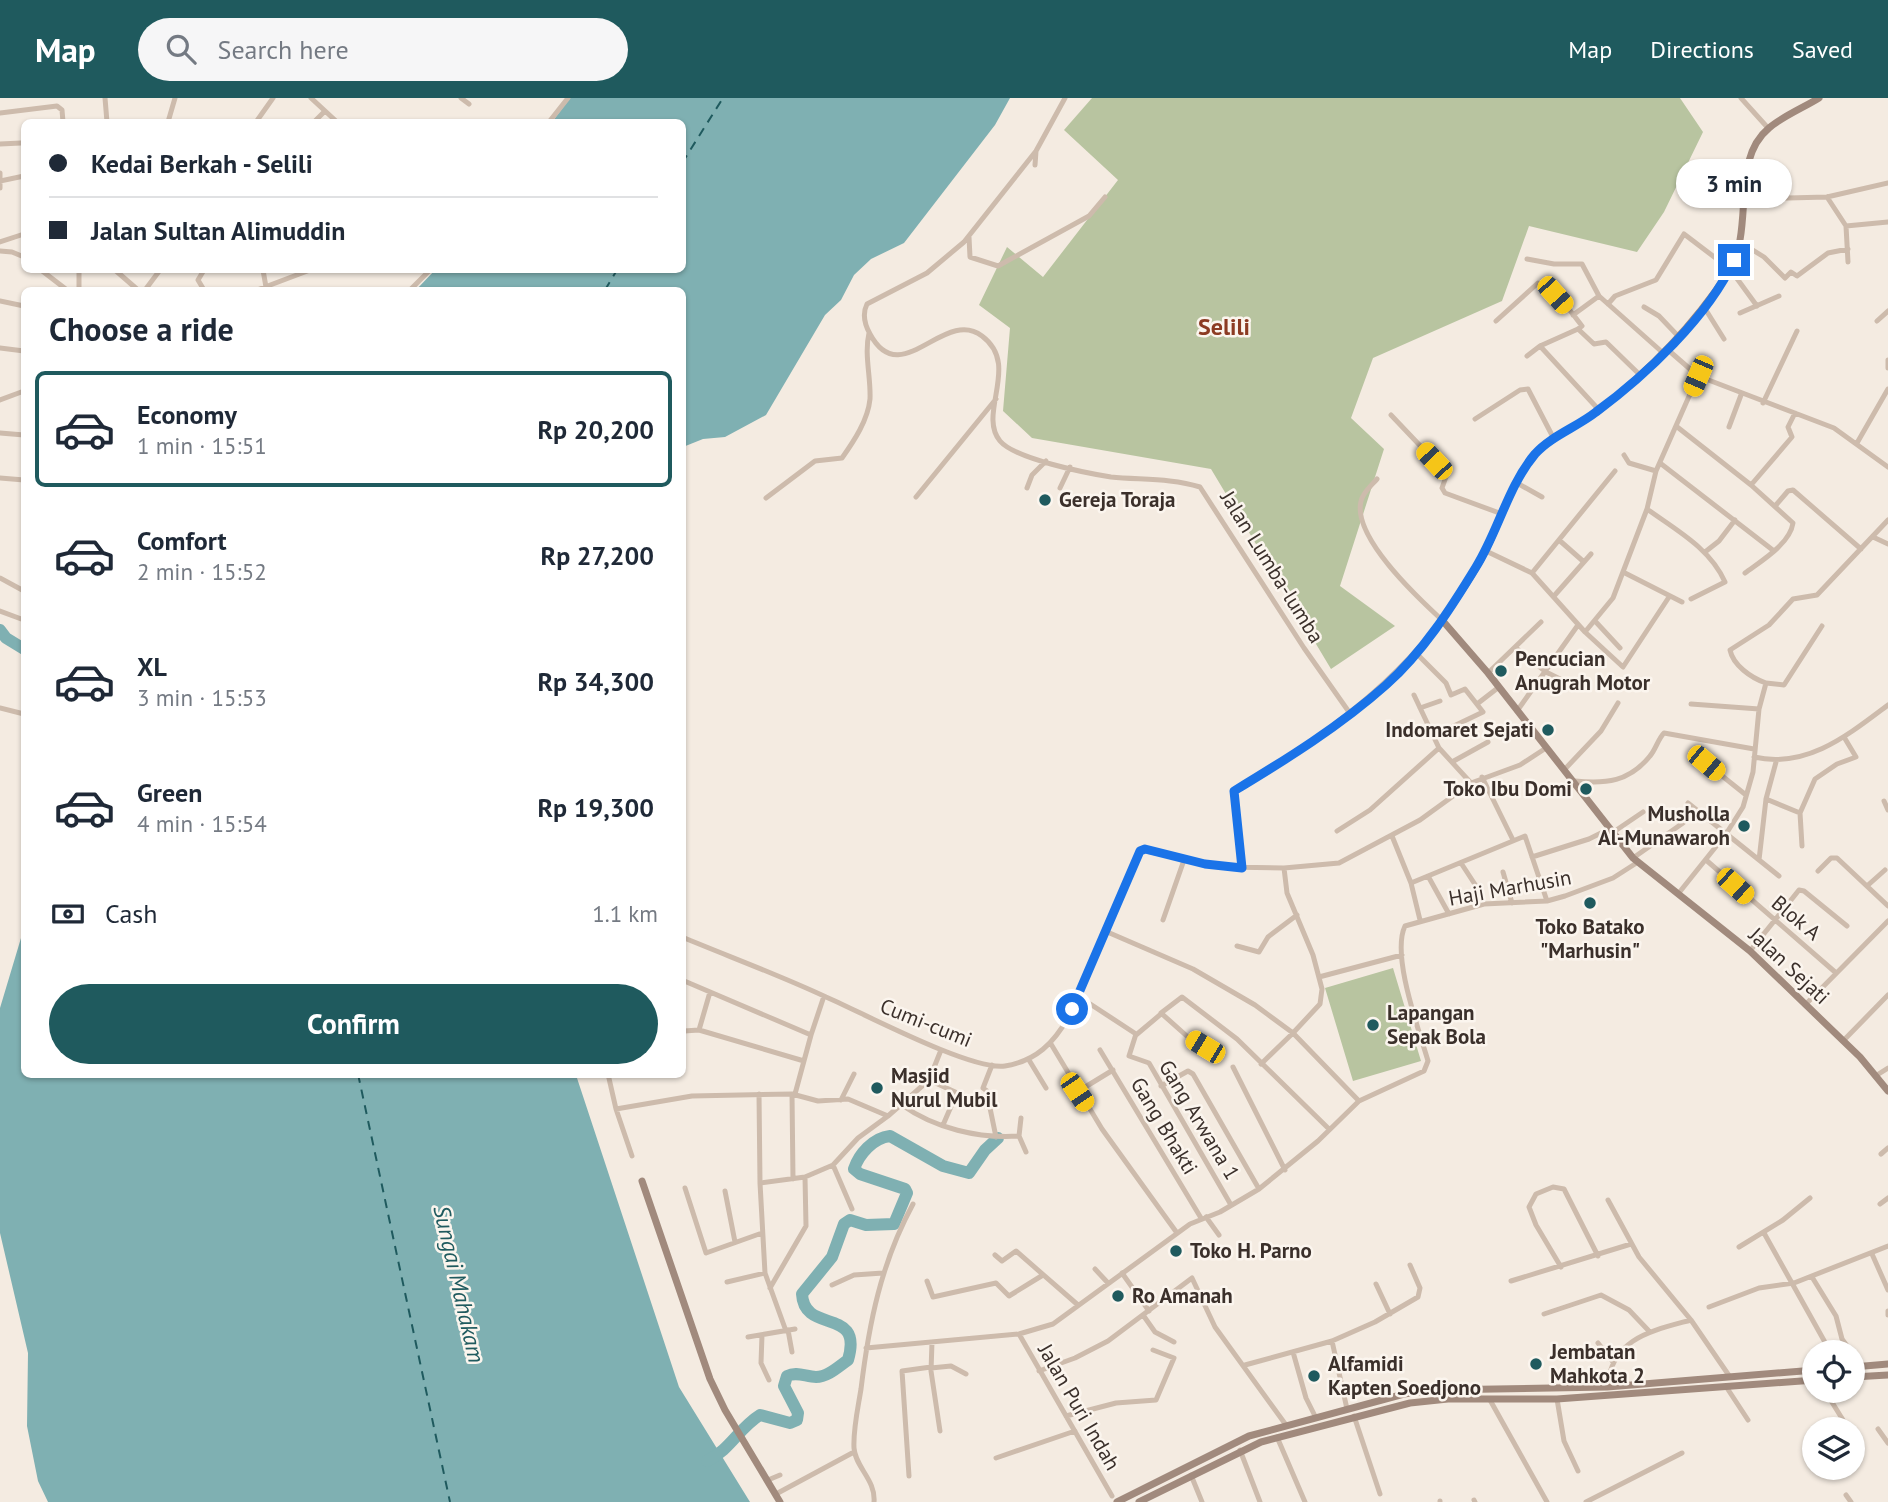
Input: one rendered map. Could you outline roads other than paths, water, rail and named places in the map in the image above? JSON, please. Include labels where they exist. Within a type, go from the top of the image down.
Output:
[{"type":"main road","points":[[1442,620],[1486,551],[1517,483],[1533,457],[1554,439],[1599,411],[1640,375],[1704,307],[1730,269],[1740,242],[1750,154],[1768,128],[1819,98]]},
{"type":"main road","name":"Jalan Sejati","points":[[1442,620],[1488,673],[1636,860],[1750,951],[1877,1075],[1888,1091]]},
{"type":"main road","points":[[642,1181],[710,1379],[780,1502]]},
{"type":"main road","points":[[1865,1365],[1888,1364]]},
{"type":"main road","points":[[1115,1499],[1249,1436],[1347,1409],[1434,1390],[1607,1387],[1802,1371]]},
{"type":"main road","points":[[1865,1376],[1888,1375]]},
{"type":"main road","points":[[1713,1378],[1714,1389]]},
{"type":"main road","points":[[1139,1502],[1240,1450],[1277,1437],[1354,1416],[1428,1401],[1557,1399],[1802,1381]]},
{"type":"main road","points":[[1328,1414],[1331,1423]]},
{"type":"street","points":[[62,98],[62,119]]},
{"type":"street","points":[[105,98],[107,119]]},
{"type":"street","points":[[169,119],[174,98]]},
{"type":"street","points":[[258,119],[273,98]]},
{"type":"street","points":[[311,98],[334,119]]},
{"type":"street","points":[[461,98],[469,104]]},
{"type":"street","points":[[551,119],[568,98]]},
{"type":"street","points":[[766,498],[815,461],[842,458],[861,427],[869,405],[869,332],[864,315],[867,304],[927,273],[969,237],[1036,151],[1065,98]]},
{"type":"street","points":[[1741,98],[1768,128]]},
{"type":"street","points":[[0,113],[52,106],[62,109]]},
{"type":"street","points":[[317,119],[325,111]]},
{"type":"street","points":[[0,144],[21,143]]},
{"type":"street","points":[[1035,164],[1036,151]]},
{"type":"street","points":[[0,173],[0,188]]},
{"type":"street","points":[[0,181],[21,177]]},
{"type":"street","points":[[1745,199],[1827,197],[1888,183]]},
{"type":"street","points":[[969,237],[970,257],[998,266],[1089,216],[1105,197]]},
{"type":"street","points":[[1827,197],[1846,226],[1848,262]]},
{"type":"street","points":[[1846,226],[1888,222]]},
{"type":"street","points":[[1608,304],[1621,292],[1647,286],[1656,280],[1684,234],[1730,269],[1757,306]]},
{"type":"street","points":[[0,242],[21,236]]},
{"type":"street","points":[[1740,242],[1764,257],[1785,278],[1791,272],[1797,276],[1828,253],[1848,249]]},
{"type":"street","points":[[0,251],[12,251],[21,256]]},
{"type":"street","points":[[1527,259],[1554,264],[1582,264],[1599,296],[1698,376],[1763,404],[1834,428],[1888,467]]},
{"type":"street","points":[[45,273],[63,287]]},
{"type":"street","points":[[118,273],[135,287]]},
{"type":"street","points":[[264,273],[266,287],[302,273]]},
{"type":"street","points":[[413,287],[427,273]]},
{"type":"street","points":[[1496,321],[1538,283],[1548,288],[1582,326],[1540,346],[1527,356]]},
{"type":"street","points":[[1573,315],[1599,296]]},
{"type":"street","points":[[1740,313],[1779,296]]},
{"type":"street","points":[[0,301],[21,305]]},
{"type":"street","points":[[1644,307],[1659,316],[1678,336]]},
{"type":"street","points":[[1704,307],[1724,339]]},
{"type":"street","points":[[1877,321],[1888,311]]},
{"type":"street","name":"Jalan Lumba-lumba","points":[[869,332],[881,349],[893,355],[906,354],[952,332],[970,330],[981,335],[989,343],[998,364],[993,419],[998,439],[1015,451],[1110,477],[1177,481],[1200,487],[1304,648],[1349,712]]},
{"type":"street","points":[[1578,330],[1594,344],[1606,342],[1640,375]]},
{"type":"street","points":[[1763,404],[1797,331]]},
{"type":"street","points":[[1540,346],[1599,411]]},
{"type":"street","points":[[0,348],[21,351]]},
{"type":"street","points":[[1888,360],[1888,368]]},
{"type":"street","points":[[1585,632],[1614,598],[1647,509],[1656,471],[1698,376]]},
{"type":"street","points":[[1475,419],[1520,390],[1528,389],[1554,439]]},
{"type":"street","points":[[1857,443],[1888,389]]},
{"type":"street","points":[[0,400],[21,392]]},
{"type":"street","points":[[1729,427],[1741,395]]},
{"type":"street","points":[[916,497],[996,399]]},
{"type":"street","points":[[1751,485],[1792,438],[1788,427],[1795,413]]},
{"type":"street","points":[[1391,415],[1447,474],[1442,488],[1445,493],[1502,514]]},
{"type":"street","points":[[1676,426],[1776,505],[1794,525],[1774,551],[1745,573]]},
{"type":"street","points":[[0,433],[21,435]]},
{"type":"street","points":[[1624,456],[1629,463],[1656,471]]},
{"type":"street","points":[[1027,488],[1032,475],[1046,461]]},
{"type":"street","points":[[1660,463],[1774,551]]},
{"type":"street","points":[[1060,488],[1070,467]]},
{"type":"street","points":[[1532,573],[1615,471]]},
{"type":"street","points":[[0,478],[21,480]]},
{"type":"street","points":[[1242,868],[1234,791],[1307,747],[1386,684],[1416,653],[1442,620],[1412,593],[1373,543],[1360,508],[1365,492],[1377,479]]},
{"type":"street","points":[[1517,483],[1542,497]]},
{"type":"street","points":[[1776,505],[1788,491],[1793,490],[1861,549]]},
{"type":"street","points":[[1647,509],[1714,560],[1725,582],[1691,599]]},
{"type":"street","points":[[1705,552],[1719,541],[1735,520]]},
{"type":"street","points":[[1822,625],[1784,685],[1752,679],[1731,656],[1730,650],[1760,632],[1793,599],[1817,595],[1888,520]]},
{"type":"street","points":[[1874,537],[1888,544]]},
{"type":"street","points":[[1559,540],[1584,562]]},
{"type":"street","points":[[1486,551],[1532,573],[1578,625],[1620,665],[1625,666],[1669,597]]},
{"type":"street","points":[[1554,596],[1591,554]]},
{"type":"street","points":[[1623,572],[1682,602]]},
{"type":"street","points":[[0,578],[21,589]]},
{"type":"street","points":[[0,611],[21,619]]},
{"type":"street","points":[[1595,621],[1620,648]]},
{"type":"street","points":[[1488,673],[1541,622]]},
{"type":"street","points":[[1517,710],[1578,625]]},
{"type":"street","points":[[1516,648],[1546,672],[1569,683]]},
{"type":"street","points":[[1416,653],[1446,683],[1451,695],[1465,690],[1482,714],[1433,736]]},
{"type":"street","points":[[1678,894],[1738,817],[1754,757],[1759,709],[1766,683]]},
{"type":"street","points":[[1477,704],[1499,687]]},
{"type":"street","points":[[1414,695],[1440,748],[1471,783]]},
{"type":"street","points":[[1420,708],[1440,701]]},
{"type":"street","points":[[1565,769],[1601,730],[1618,703]]},
{"type":"street","points":[[1691,704],[1759,709]]},
{"type":"street","points":[[1754,757],[1776,762],[1818,750],[1844,737],[1888,705]]},
{"type":"street","points":[[0,708],[21,713]]},
{"type":"street","points":[[1575,781],[1601,784],[1630,775],[1650,756],[1664,733],[1754,749]]},
{"type":"street","points":[[1801,846],[1800,813],[1815,779],[1838,764],[1856,757],[1844,737]]},
{"type":"street","points":[[1452,762],[1488,742]]},
{"type":"street","points":[[1337,831],[1370,810],[1440,748]]},
{"type":"street","name":"Cumi-cumi","points":[[686,939],[824,996],[941,1050],[1004,1066],[1029,1060],[1051,1044],[1078,996],[1140,851],[1145,849],[1184,860],[1242,868],[1328,865],[1346,860],[1392,836],[1482,777],[1520,765],[1546,748]]},
{"type":"street","points":[[1759,860],[1766,799],[1776,762]]},
{"type":"street","points":[[1706,763],[1746,795]]},
{"type":"street","points":[[1482,777],[1513,840]]},
{"type":"street","points":[[1766,799],[1800,813]]},
{"type":"street","points":[[1884,801],[1888,810]]},
{"type":"street","points":[[1688,803],[1779,876]]},
{"type":"street","points":[[1532,856],[1611,831],[1643,812]]},
{"type":"street","name":"Haji Marhusin","points":[[1420,920],[1484,904],[1547,901],[1585,890],[1636,860],[1683,823]]},
{"type":"street","points":[[866,1348],[1019,1334],[1053,1324],[1177,1233],[1259,1189],[1285,1170],[1359,1101],[1419,1074],[1428,1064],[1402,955],[1403,929],[1420,920],[1411,883],[1392,836]]},
{"type":"street","points":[[1411,883],[1526,836],[1547,901]]},
{"type":"street","points":[[1818,871],[1834,857],[1888,906]]},
{"type":"street","points":[[1163,920],[1184,860]]},
{"type":"street","name":"Blok A","points":[[1706,860],[1835,972]]},
{"type":"street","points":[[1461,863],[1478,889],[1484,904]]},
{"type":"street","points":[[1261,1064],[1320,1004],[1319,977],[1287,893],[1284,868]]},
{"type":"street","points":[[1867,886],[1885,870]]},
{"type":"street","points":[[1503,872],[1512,902]]},
{"type":"street","points":[[1428,876],[1449,914]]},
{"type":"street","points":[[1750,951],[1798,891],[1802,890],[1847,926]]},
{"type":"street","points":[[1237,946],[1259,951],[1268,937],[1297,915]]},
{"type":"street","points":[[1805,1005],[1835,972],[1886,926]]},
{"type":"street","points":[[1105,931],[1193,969],[1255,1005],[1293,1032],[1359,1101]]},
{"type":"street","points":[[1319,977],[1402,955]]},
{"type":"street","points":[[686,982],[811,1035]]},
{"type":"street","points":[[699,1030],[710,992]]},
{"type":"street","points":[[1843,1041],[1888,995]]},
{"type":"street","points":[[793,1179],[793,1094],[824,996]]},
{"type":"street","points":[[1078,996],[1136,1035],[1182,997],[1237,1039],[1329,1129]]},
{"type":"street","points":[[1161,1014],[1189,1038],[1220,1057]]},
{"type":"street","points":[[686,1031],[699,1030],[804,1061]]},
{"type":"street","name":"Gang Arwana 1","points":[[1136,1035],[1129,1056],[1147,1061],[1231,1205]]},
{"type":"street","points":[[1051,1044],[1077,1092],[1177,1233]]},
{"type":"street","points":[[760,1183],[805,1177],[833,1165],[858,1138],[902,1105],[929,1080],[941,1050]]},
{"type":"street","name":"Gang Bhakti","points":[[1100,1050],[1204,1217],[1219,1235]]},
{"type":"street","points":[[1029,1060],[1046,1088]]},
{"type":"street","points":[[988,1091],[983,1088],[992,1065]]},
{"type":"street","points":[[1233,1067],[1285,1170]]},
{"type":"street","points":[[1877,1075],[1888,1068]]},
{"type":"street","points":[[1077,1092],[1113,1070]]},
{"type":"street","points":[[1161,1086],[1192,1072],[1259,1189]]},
{"type":"street","points":[[841,1100],[854,1074]]},
{"type":"street","points":[[609,1078],[632,1156]]},
{"type":"street","points":[[929,1080],[956,1095],[990,1108],[996,1137]]},
{"type":"street","points":[[759,1094],[765,1273],[790,1330],[792,1352]]},
{"type":"street","points":[[616,1109],[692,1097],[793,1094],[818,1101],[852,1101],[888,1116]]},
{"type":"street","points":[[943,1125],[956,1095]]},
{"type":"street","points":[[902,1105],[943,1125],[996,1137],[1019,1136]]},
{"type":"street","points":[[1021,1118],[1019,1136],[1026,1152]]},
{"type":"street","points":[[1881,1154],[1888,1148]]},
{"type":"street","points":[[833,1165],[852,1209]]},
{"type":"street","points":[[770,1288],[803,1233],[807,1214],[805,1177]]},
{"type":"street","points":[[1561,1267],[1536,1225],[1529,1207],[1536,1194],[1553,1187],[1564,1189],[1598,1256]]},
{"type":"street","points":[[685,1188],[706,1253],[762,1233]]},
{"type":"street","points":[[725,1191],[736,1242]]},
{"type":"street","points":[[1739,1248],[1764,1233],[1810,1198]]},
{"type":"street","points":[[1880,1204],[1888,1198]]},
{"type":"street","points":[[1608,1200],[1631,1244],[1730,1377]]},
{"type":"street","points":[[874,1502],[874,1490],[854,1452],[866,1348],[883,1273],[896,1234],[912,1204]]},
{"type":"street","points":[[1764,1233],[1824,1340]]},
{"type":"street","points":[[1511,1281],[1631,1244]]},
{"type":"street","points":[[1709,1307],[1759,1289],[1812,1277],[1888,1246]]},
{"type":"street","points":[[995,1255],[1002,1261],[1016,1251],[1078,1305]]},
{"type":"street","points":[[1872,1254],[1888,1290]]},
{"type":"street","points":[[1245,1365],[1332,1341],[1390,1314],[1420,1296],[1410,1265]]},
{"type":"street","points":[[1095,1269],[1108,1283]]},
{"type":"street","points":[[727,1282],[765,1273]]},
{"type":"street","points":[[832,1286],[854,1275],[883,1273]]},
{"type":"street","points":[[1122,1273],[1155,1332],[1174,1342]]},
{"type":"street","points":[[927,1281],[933,1297],[996,1283],[1009,1296],[1043,1276]]},
{"type":"street","points":[[1812,1277],[1836,1316],[1843,1340]]},
{"type":"street","points":[[1039,1371],[1076,1358],[1108,1341],[1190,1279],[1195,1280],[1215,1327],[1286,1425]]},
{"type":"street","points":[[1376,1284],[1390,1314]]},
{"type":"street","points":[[1544,1314],[1601,1295],[1629,1310],[1648,1330]]},
{"type":"street","points":[[1607,1387],[1613,1362],[1648,1330],[1690,1320]]},
{"type":"street","points":[[748,1337],[790,1330]]},
{"type":"street","name":"Jalan Puri Indah","points":[[1019,1334],[1115,1499]]},
{"type":"street","points":[[762,1335],[761,1363],[769,1380]]},
{"type":"street","points":[[1332,1341],[1347,1409]]},
{"type":"street","points":[[932,1342],[931,1367],[940,1431]]},
{"type":"street","points":[[1598,1343],[1613,1362]]},
{"type":"street","points":[[1066,1416],[1116,1404],[1156,1400],[1174,1358],[1153,1350]]},
{"type":"street","points":[[1293,1352],[1306,1398],[1316,1418]]},
{"type":"street","points":[[909,1476],[902,1371],[951,1366],[966,1374]]},
{"type":"street","points":[[1727,1388],[1748,1420]]},
{"type":"street","points":[[1490,1399],[1547,1502]]},
{"type":"street","points":[[1557,1399],[1562,1434],[1578,1471]]},
{"type":"street","points":[[1354,1416],[1380,1493]]},
{"type":"street","points":[[1878,1429],[1888,1443]]},
{"type":"street","points":[[996,1458],[1075,1431]]},
{"type":"street","points":[[1277,1437],[1305,1502]]},
{"type":"street","points":[[1240,1450],[1260,1502]]},
{"type":"street","points":[[776,1493],[854,1452]]},
{"type":"street","points":[[1586,1502],[1682,1453]]},
{"type":"street","points":[[768,1480],[780,1475]]},
{"type":"street","points":[[1191,1475],[1202,1502]]},
{"type":"street","points":[[1846,1495],[1851,1502]]},
{"type":"water","points":[[570,98],[1010,98],[995,125],[904,243],[871,259],[854,275],[841,300],[825,315],[766,415],[725,437],[703,439],[686,446],[686,287],[419,287],[432,273],[686,273],[686,119],[554,119]]},
{"type":"water","name":"Sungai Mahakam","points":[[21,938],[21,1078],[577,1078],[679,1387],[750,1502],[48,1502],[38,1481],[27,1426],[28,1353],[0,1233],[0,1008]]},
{"type":"waterway","points":[[0,630],[6,638],[21,647]]},
{"type":"waterway","points":[[707,1461],[722,1451],[760,1415],[790,1423],[797,1420],[798,1413],[784,1386],[787,1376],[794,1374],[820,1377],[848,1360],[851,1343],[848,1333],[841,1326],[812,1314],[805,1306],[802,1294],[832,1257],[844,1224],[850,1220],[866,1225],[894,1224],[907,1193],[905,1189],[860,1174],[854,1169],[863,1152],[872,1143],[890,1136],[943,1166],[969,1173],[985,1150],[998,1138]]},
{"type":"place","name":"Gereja Toraja","points":[[1045,500]]},
{"type":"place","name":"Pencucian Anugrah Motor","points":[[1501,671]]},
{"type":"place","name":"Indomaret Sejati","points":[[1548,730]]},
{"type":"place","name":"Toko Ibu Domi","points":[[1586,789]]},
{"type":"place","name":"Musholla Al-Munawaroh","points":[[1744,826]]},
{"type":"place","name":"Toko Batako \"Marhusin\"","points":[[1590,903]]},
{"type":"place","name":"Lapangan Sepak Bola","points":[[1373,1025]]},
{"type":"place","name":"Masjid Nurul Mubil","points":[[877,1088]]},
{"type":"place","name":"Toko H. Parno","points":[[1176,1251]]},
{"type":"place","name":"Ro Amanah","points":[[1118,1296]]},
{"type":"place","name":"Jembatan Mahkota 2","points":[[1536,1364]]},
{"type":"place","name":"Alfamidi Kapten Soedjono","points":[[1314,1376]]},
{"type":"district","name":"Selili","points":[[1224,327]]}]
